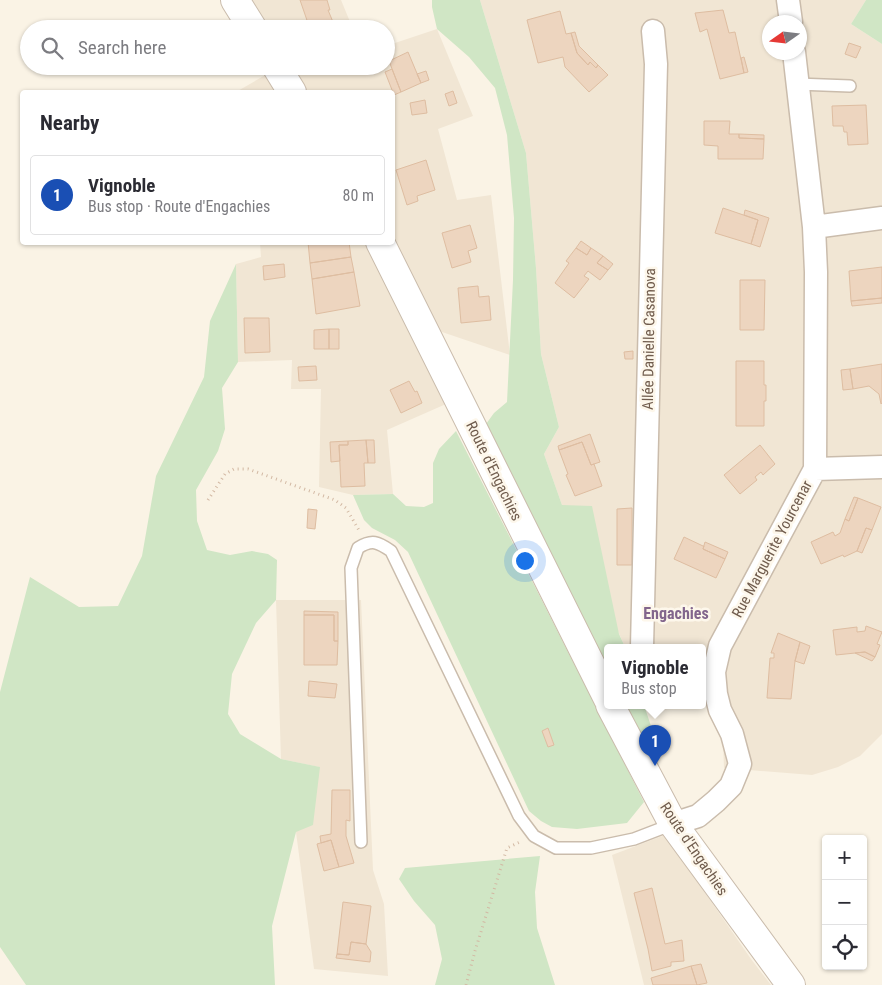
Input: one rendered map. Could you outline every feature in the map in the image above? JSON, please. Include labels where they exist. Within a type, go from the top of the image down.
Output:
[{"type":"street","points":[[235,0],[247,20]]},
{"type":"street","points":[[788,0],[790,15]]},
{"type":"street","name":"Allée Danielle Casanova","points":[[642,644],[656,64],[653,31]]},
{"type":"street","name":"Rue Marguerite Yourcenar","points":[[673,824],[698,816],[716,800],[730,786],[740,764],[732,734],[720,710],[708,672],[720,646],[815,470],[816,272],[814,227],[795,60]]},
{"type":"street","points":[[282,75],[291,90]]},
{"type":"street","points":[[814,227],[882,218]]},
{"type":"street","name":"Route d'Engachies","points":[[381,245],[604,692]]},
{"type":"street","points":[[815,470],[882,467]]},
{"type":"street","name":"Route d'Engachies","points":[[612,709],[673,824],[791,985]]},
{"type":"lane","points":[[797,84],[850,86]]},
{"type":"lane","points":[[361,842],[351,568],[358,548],[367,543],[379,543],[391,551],[519,816],[534,836],[556,848],[591,848],[634,839],[673,824]]},
{"type":"path","points":[[208,500],[225,474],[234,469],[248,468],[335,500],[346,508],[367,543]]},
{"type":"path","points":[[466,985],[507,848],[534,836]]},
{"type":"shaded area","points":[[252,0],[341,0],[349,20],[264,20]]},
{"type":"shaded area","points":[[480,0],[866,0],[851,24],[882,44],[882,734],[860,756],[838,767],[812,775],[724,768],[723,740],[706,696],[706,644],[624,644],[562,505],[544,454],[559,427],[541,354],[526,153]]},
{"type":"shaded area","points":[[437,29],[473,116],[438,129],[457,200],[491,195],[510,355],[439,331],[471,393],[387,430],[393,494],[353,495],[319,487],[321,389],[291,389],[292,360],[238,362],[236,264],[261,257],[260,245],[395,245],[395,90],[239,90],[265,75],[395,75],[395,43]]},
{"type":"shaded area","points":[[276,600],[361,600],[373,870],[384,904],[388,976],[314,969],[296,832],[319,767],[281,759]]},
{"type":"shaded area","points":[[665,835],[771,985],[644,985],[612,855]]},
{"type":"green space","points":[[432,0],[480,0],[526,153],[541,354],[559,427],[544,454],[562,505],[592,506],[619,634],[624,644],[604,644],[604,675],[486,424],[494,413],[507,402],[514,218],[507,135],[495,88],[469,57],[437,29]]},
{"type":"green space","points":[[866,0],[882,0],[882,44],[851,24]]},
{"type":"green space","points":[[236,264],[238,362],[222,388],[225,429],[218,451],[196,490],[197,521],[207,550],[230,555],[252,551],[268,554],[277,560],[276,600],[256,623],[232,674],[228,714],[240,734],[281,759],[320,767],[313,825],[296,832],[272,926],[275,985],[26,985],[0,947],[0,692],[30,577],[79,607],[118,606],[142,556],[156,476],[204,377],[210,321]]},
{"type":"green space","points":[[456,431],[644,802],[627,823],[577,829],[552,827],[529,811],[408,552],[395,540],[372,528],[364,520],[353,495],[393,494],[406,506],[424,507],[433,503],[433,463],[439,449]]},
{"type":"green space","points":[[621,709],[645,709],[658,747],[649,749],[638,745]]},
{"type":"green space","points":[[540,856],[535,892],[537,928],[555,985],[435,985],[442,959],[435,925],[414,901],[399,879],[405,868]]},
{"type":"building","points":[[300,0],[327,0],[330,10],[328,10],[332,20],[307,20]]},
{"type":"building","points":[[723,10],[729,33],[735,32],[744,73],[720,79],[707,29],[700,32],[695,13]]},
{"type":"building","points":[[560,11],[566,34],[571,33],[577,53],[588,65],[590,62],[596,68],[598,65],[608,75],[589,92],[565,67],[563,57],[538,63],[527,20]]},
{"type":"building","points":[[575,32],[579,46],[598,65],[596,68],[590,62],[588,65],[577,53],[571,33]]},
{"type":"building","points":[[849,43],[861,47],[856,58],[845,54]]},
{"type":"building","points":[[408,52],[421,83],[401,92],[394,75],[395,58]]},
{"type":"building","points":[[744,57],[748,72],[744,73],[741,58]]},
{"type":"building","points":[[426,71],[429,80],[421,83],[417,74]]},
{"type":"building","points":[[386,75],[394,75],[401,92],[395,95],[395,90],[392,90]]},
{"type":"building","points":[[453,91],[457,103],[449,106],[445,94]]},
{"type":"building","points":[[425,100],[427,113],[412,115],[410,103]]},
{"type":"building","points":[[866,105],[868,144],[848,145],[847,132],[844,132],[843,126],[833,126],[832,106]]},
{"type":"building","points":[[704,121],[730,121],[729,134],[739,134],[739,138],[764,139],[763,159],[718,159],[718,146],[704,145]]},
{"type":"building","points":[[739,134],[764,135],[764,139],[739,138]]},
{"type":"building","points":[[426,160],[435,190],[417,196],[418,201],[407,205],[396,170]]},
{"type":"building","points":[[723,208],[758,220],[751,244],[715,233]]},
{"type":"building","points":[[745,210],[769,218],[760,247],[751,244],[758,220],[744,215]]},
{"type":"building","points":[[470,225],[477,248],[468,251],[471,262],[452,268],[442,233]]},
{"type":"building","points":[[581,241],[591,248],[587,255],[576,248]]},
{"type":"building","points":[[308,245],[349,245],[351,257],[310,263]]},
{"type":"building","points":[[576,248],[587,255],[591,248],[603,256],[597,263],[608,270],[600,280],[588,271],[584,276],[589,279],[574,298],[555,283],[569,263],[566,261]]},
{"type":"building","points":[[603,256],[613,264],[608,270],[597,263]]},
{"type":"building","points":[[351,257],[354,272],[312,279],[310,263]]},
{"type":"building","points":[[284,264],[285,277],[264,280],[263,266]]},
{"type":"building","points":[[882,267],[882,298],[851,301],[849,271]]},
{"type":"building","points":[[354,272],[360,306],[316,314],[312,279]]},
{"type":"building","points":[[740,280],[765,280],[764,330],[740,330]]},
{"type":"building","points":[[478,286],[479,297],[489,296],[491,320],[461,323],[458,288]]},
{"type":"building","points":[[882,298],[882,303],[852,306],[851,301]]},
{"type":"building","points":[[244,318],[269,318],[270,352],[245,353]]},
{"type":"building","points":[[329,329],[339,329],[339,349],[329,349]]},
{"type":"building","points":[[329,329],[329,349],[314,349],[314,330]]},
{"type":"building","points":[[633,351],[633,359],[625,359],[624,352]]},
{"type":"building","points":[[736,361],[764,361],[766,401],[764,401],[764,426],[736,426]]},
{"type":"building","points":[[882,364],[881,404],[879,394],[869,386],[853,389],[850,369]]},
{"type":"building","points":[[316,366],[317,380],[299,381],[298,367]]},
{"type":"building","points":[[850,369],[853,389],[843,390],[841,370]]},
{"type":"building","points":[[409,381],[415,392],[417,391],[422,403],[401,413],[390,390]]},
{"type":"building","points":[[590,434],[600,462],[591,465],[582,442],[559,450],[558,446]]},
{"type":"building","points":[[366,440],[374,440],[375,463],[368,463]]},
{"type":"building","points":[[366,440],[368,463],[364,463],[365,486],[341,487],[339,445],[348,445],[348,441]]},
{"type":"building","points":[[348,441],[348,445],[339,445],[340,461],[331,462],[330,442]]},
{"type":"building","points":[[582,442],[591,465],[594,464],[602,486],[575,496],[566,475],[568,474],[559,450]]},
{"type":"building","points":[[760,445],[775,464],[763,475],[761,472],[755,477],[757,480],[740,494],[724,475]]},
{"type":"building","points":[[854,497],[858,498],[849,521],[845,519]]},
{"type":"building","points":[[858,498],[881,507],[872,530],[866,528],[857,551],[821,564],[811,542],[833,532],[835,536],[840,533],[845,519],[849,521]]},
{"type":"building","points":[[632,508],[632,565],[617,565],[617,509]]},
{"type":"building","points":[[308,509],[317,510],[315,529],[307,528]]},
{"type":"building","points":[[866,528],[872,530],[862,553],[857,551]]},
{"type":"building","points":[[684,537],[704,546],[703,549],[725,559],[716,578],[674,559]]},
{"type":"building","points":[[705,542],[728,552],[725,559],[703,549]]},
{"type":"building","points":[[304,611],[338,612],[338,641],[334,641],[334,615],[304,615]]},
{"type":"building","points":[[304,615],[334,615],[334,641],[338,641],[337,665],[304,665]]},
{"type":"building","points":[[866,626],[882,632],[877,644],[880,645],[875,657],[865,652],[836,655],[833,630],[857,627],[857,632],[865,631]]},
{"type":"building","points":[[778,633],[800,642],[795,661],[791,699],[767,698],[770,658],[774,658],[774,653],[771,653]]},
{"type":"building","points":[[800,642],[810,646],[804,664],[795,661]]},
{"type":"building","points":[[865,652],[875,657],[872,661],[855,653]]},
{"type":"building","points":[[309,681],[337,684],[335,698],[308,696]]},
{"type":"building","points":[[548,728],[554,745],[548,747],[542,731]]},
{"type":"building","points":[[332,790],[350,790],[350,821],[346,820],[346,836],[354,863],[339,867],[331,840],[321,843],[320,836],[331,834]]},
{"type":"building","points":[[331,840],[339,867],[324,871],[317,844]]},
{"type":"building","points":[[652,888],[665,944],[682,940],[684,961],[671,962],[671,966],[652,971],[634,893]]},
{"type":"building","points":[[343,902],[371,906],[366,944],[351,942],[349,955],[337,954]]},
{"type":"building","points":[[351,942],[366,944],[371,952],[370,962],[336,958],[337,954],[349,955]]},
{"type":"building","points":[[701,964],[707,983],[697,985],[691,966]]},
{"type":"building","points":[[691,966],[697,985],[653,985],[651,978]]},
{"type":"place","name":"Vignoble","points":[[655,766]]},
{"type":"district","name":"Engachies","points":[[676,613]]}]
